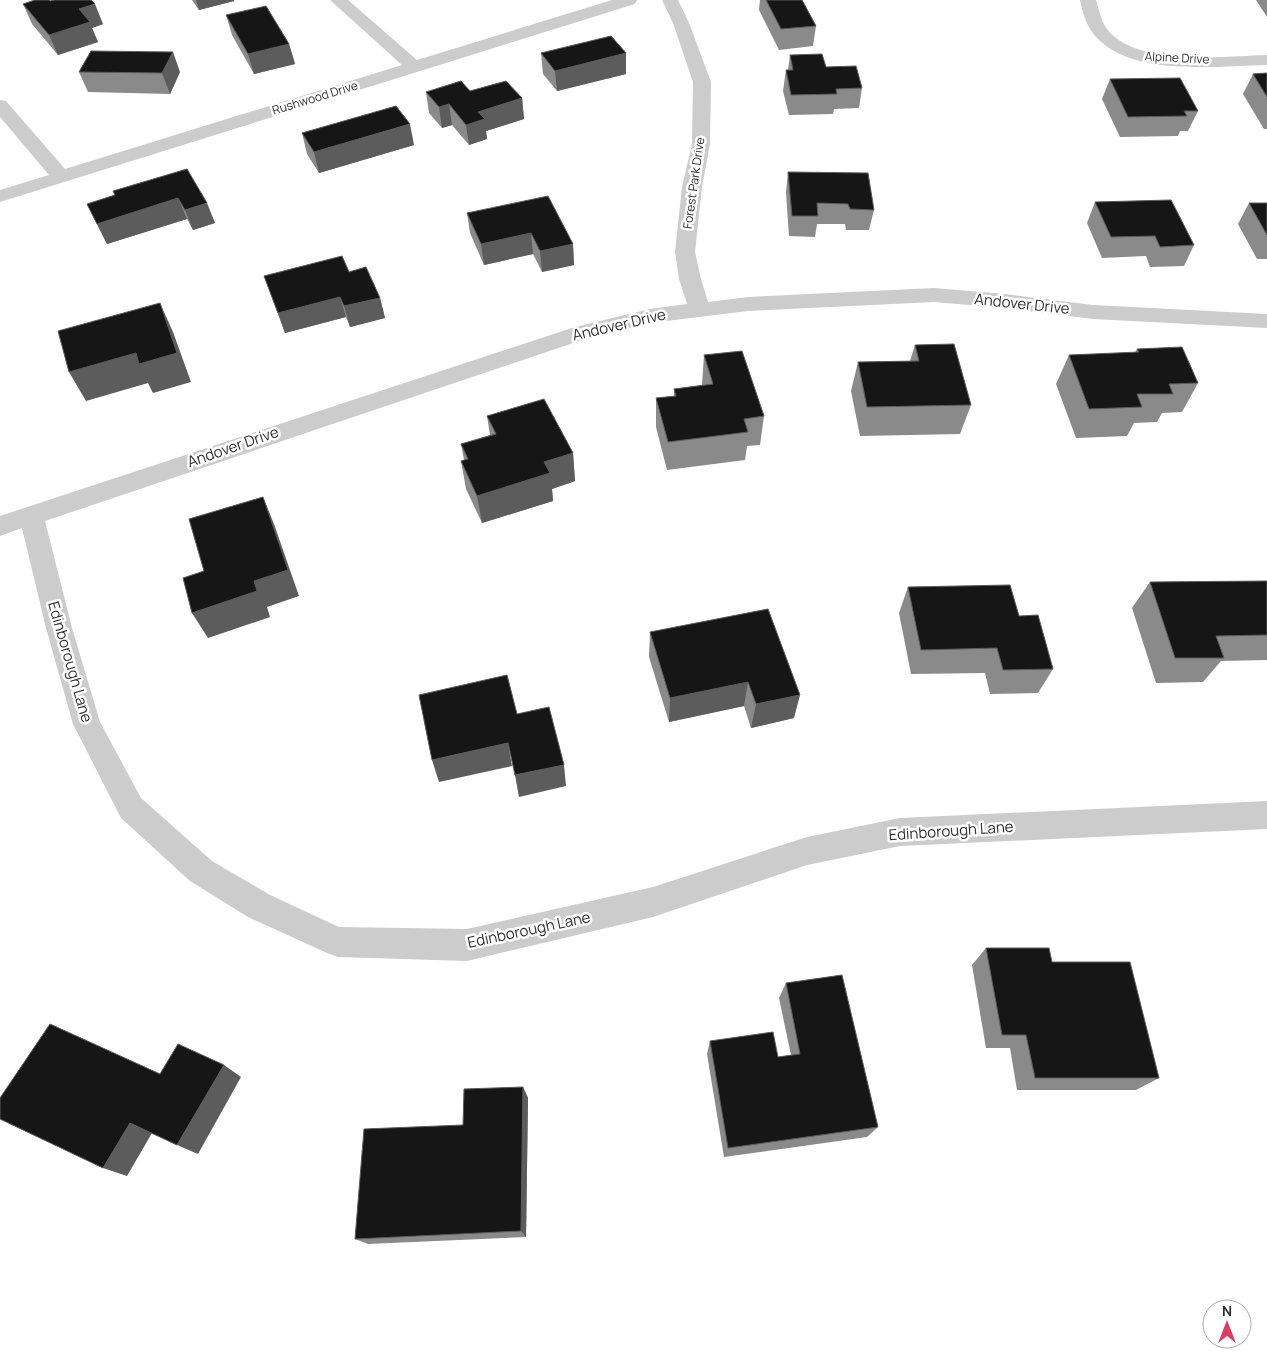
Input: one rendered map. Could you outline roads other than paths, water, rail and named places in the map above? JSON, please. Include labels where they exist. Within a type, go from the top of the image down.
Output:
[{"type":"street","points":[[338,0],[414,67]]},
{"type":"street","name":"Rushwood Drive","points":[[0,196],[630,0]]},
{"type":"street","name":"Forest Park Drive","points":[[670,0],[681,23],[702,82],[701,144],[692,187],[685,252],[690,279],[700,310]]},
{"type":"street","name":"Alpine Drive","points":[[1088,0],[1092,20],[1101,34],[1116,46],[1140,57],[1184,60],[1267,60]]},
{"type":"street","points":[[0,105],[61,177]]},
{"type":"street","name":"Andover Drive","points":[[0,526],[583,332],[650,316],[748,304],[934,296],[1005,301],[1093,312],[1267,321]]},
{"type":"street","name":"Edinborough Lane","points":[[31,515],[59,628],[87,724],[131,808],[201,871],[259,906],[338,942],[467,945],[653,902],[807,851],[900,832],[1267,815]]}]
